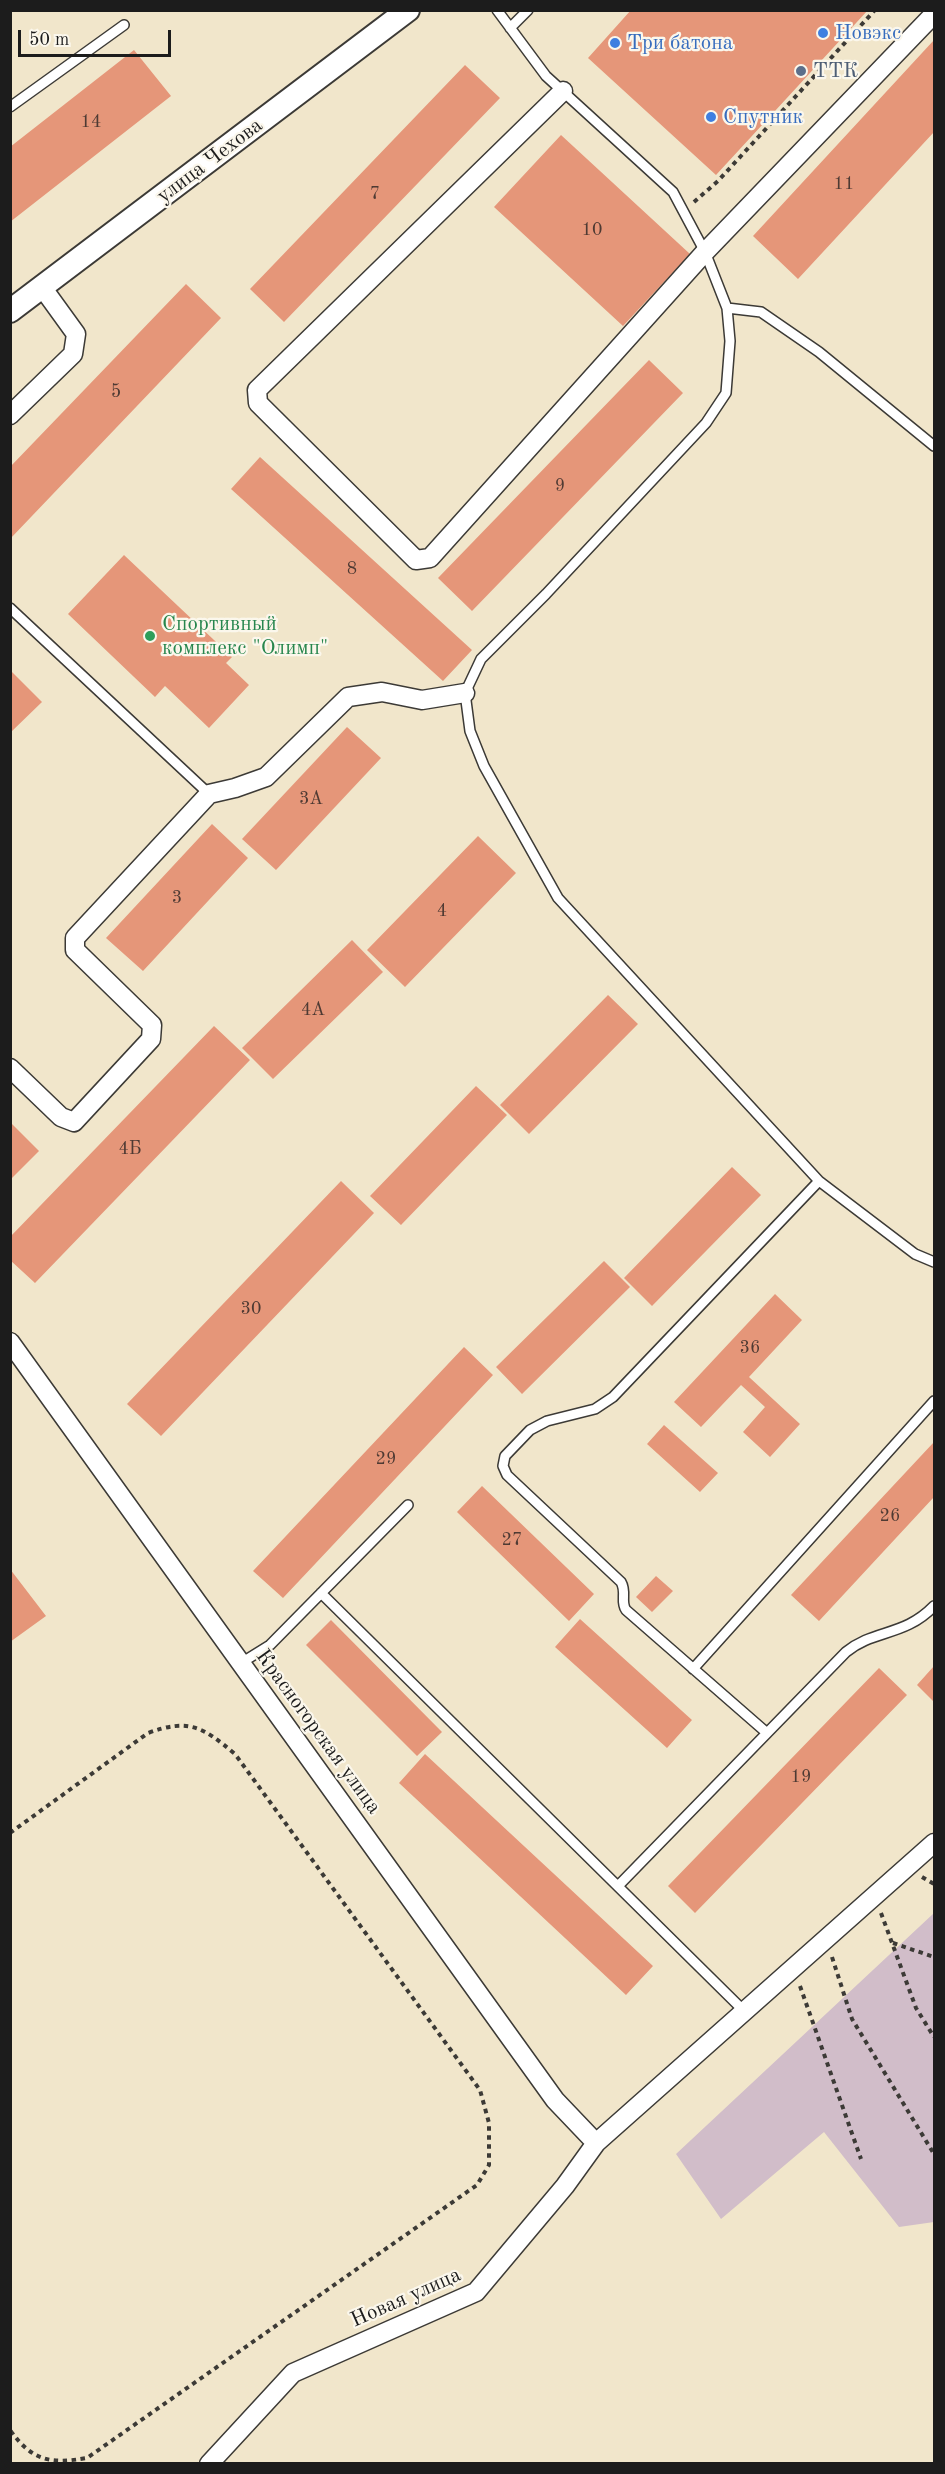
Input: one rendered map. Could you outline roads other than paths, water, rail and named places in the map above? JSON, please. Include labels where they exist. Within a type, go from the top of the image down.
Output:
[{"type":"street","name":"улица Чехова","points":[[10,311],[408,10]]},
{"type":"street","points":[[563,91],[257,390],[258,403],[416,560],[430,558],[705,252],[934,14]]},
{"type":"street","points":[[10,415],[73,354],[76,334],[42,287]]},
{"type":"street","points":[[10,1068],[61,1117],[74,1122],[151,1039],[152,1025],[75,950],[75,938],[208,794],[235,789],[266,777],[348,697],[381,692],[422,700],[465,693]]},
{"type":"street","name":"Красногорская улица","points":[[10,1342],[555,2100],[596,2143]]},
{"type":"street","name":"Новая улица","points":[[208,2463],[293,2373],[476,2292],[565,2186],[596,2143],[934,1843]]},
{"type":"lane","points":[[497,10],[546,76],[673,192],[705,252],[727,308],[730,341],[726,393],[706,423],[546,594],[481,659],[465,693],[470,731],[484,766],[558,898],[819,1181],[915,1254],[934,1262]]},
{"type":"lane","points":[[510,28],[528,10]]},
{"type":"lane","points":[[10,106],[124,25]]},
{"type":"lane","points":[[727,308],[760,312],[819,352],[934,446]]},
{"type":"lane","points":[[10,608],[208,794]]},
{"type":"lane","points":[[767,1733],[626,1610],[623,1606],[624,1588],[621,1582],[507,1475],[503,1466],[505,1455],[538,1425],[606,1404],[819,1181]]},
{"type":"lane","points":[[693,1669],[934,1401]]},
{"type":"lane","points":[[241,1663],[270,1645],[408,1505]]},
{"type":"lane","points":[[321,1593],[744,2011]]},
{"type":"lane","points":[[618,1886],[853,1646],[915,1623],[934,1606]]},
{"type":"place","name":"Новэкс","points":[[823,33]]},
{"type":"place","name":"Три батона","points":[[615,43]]},
{"type":"place","name":"ТТК","points":[[801,71]]},
{"type":"place","name":"Спутник","points":[[711,117]]},
{"type":"place","name":"Спортивный комплекс \"Олимп\"","points":[[150,636]]}]
